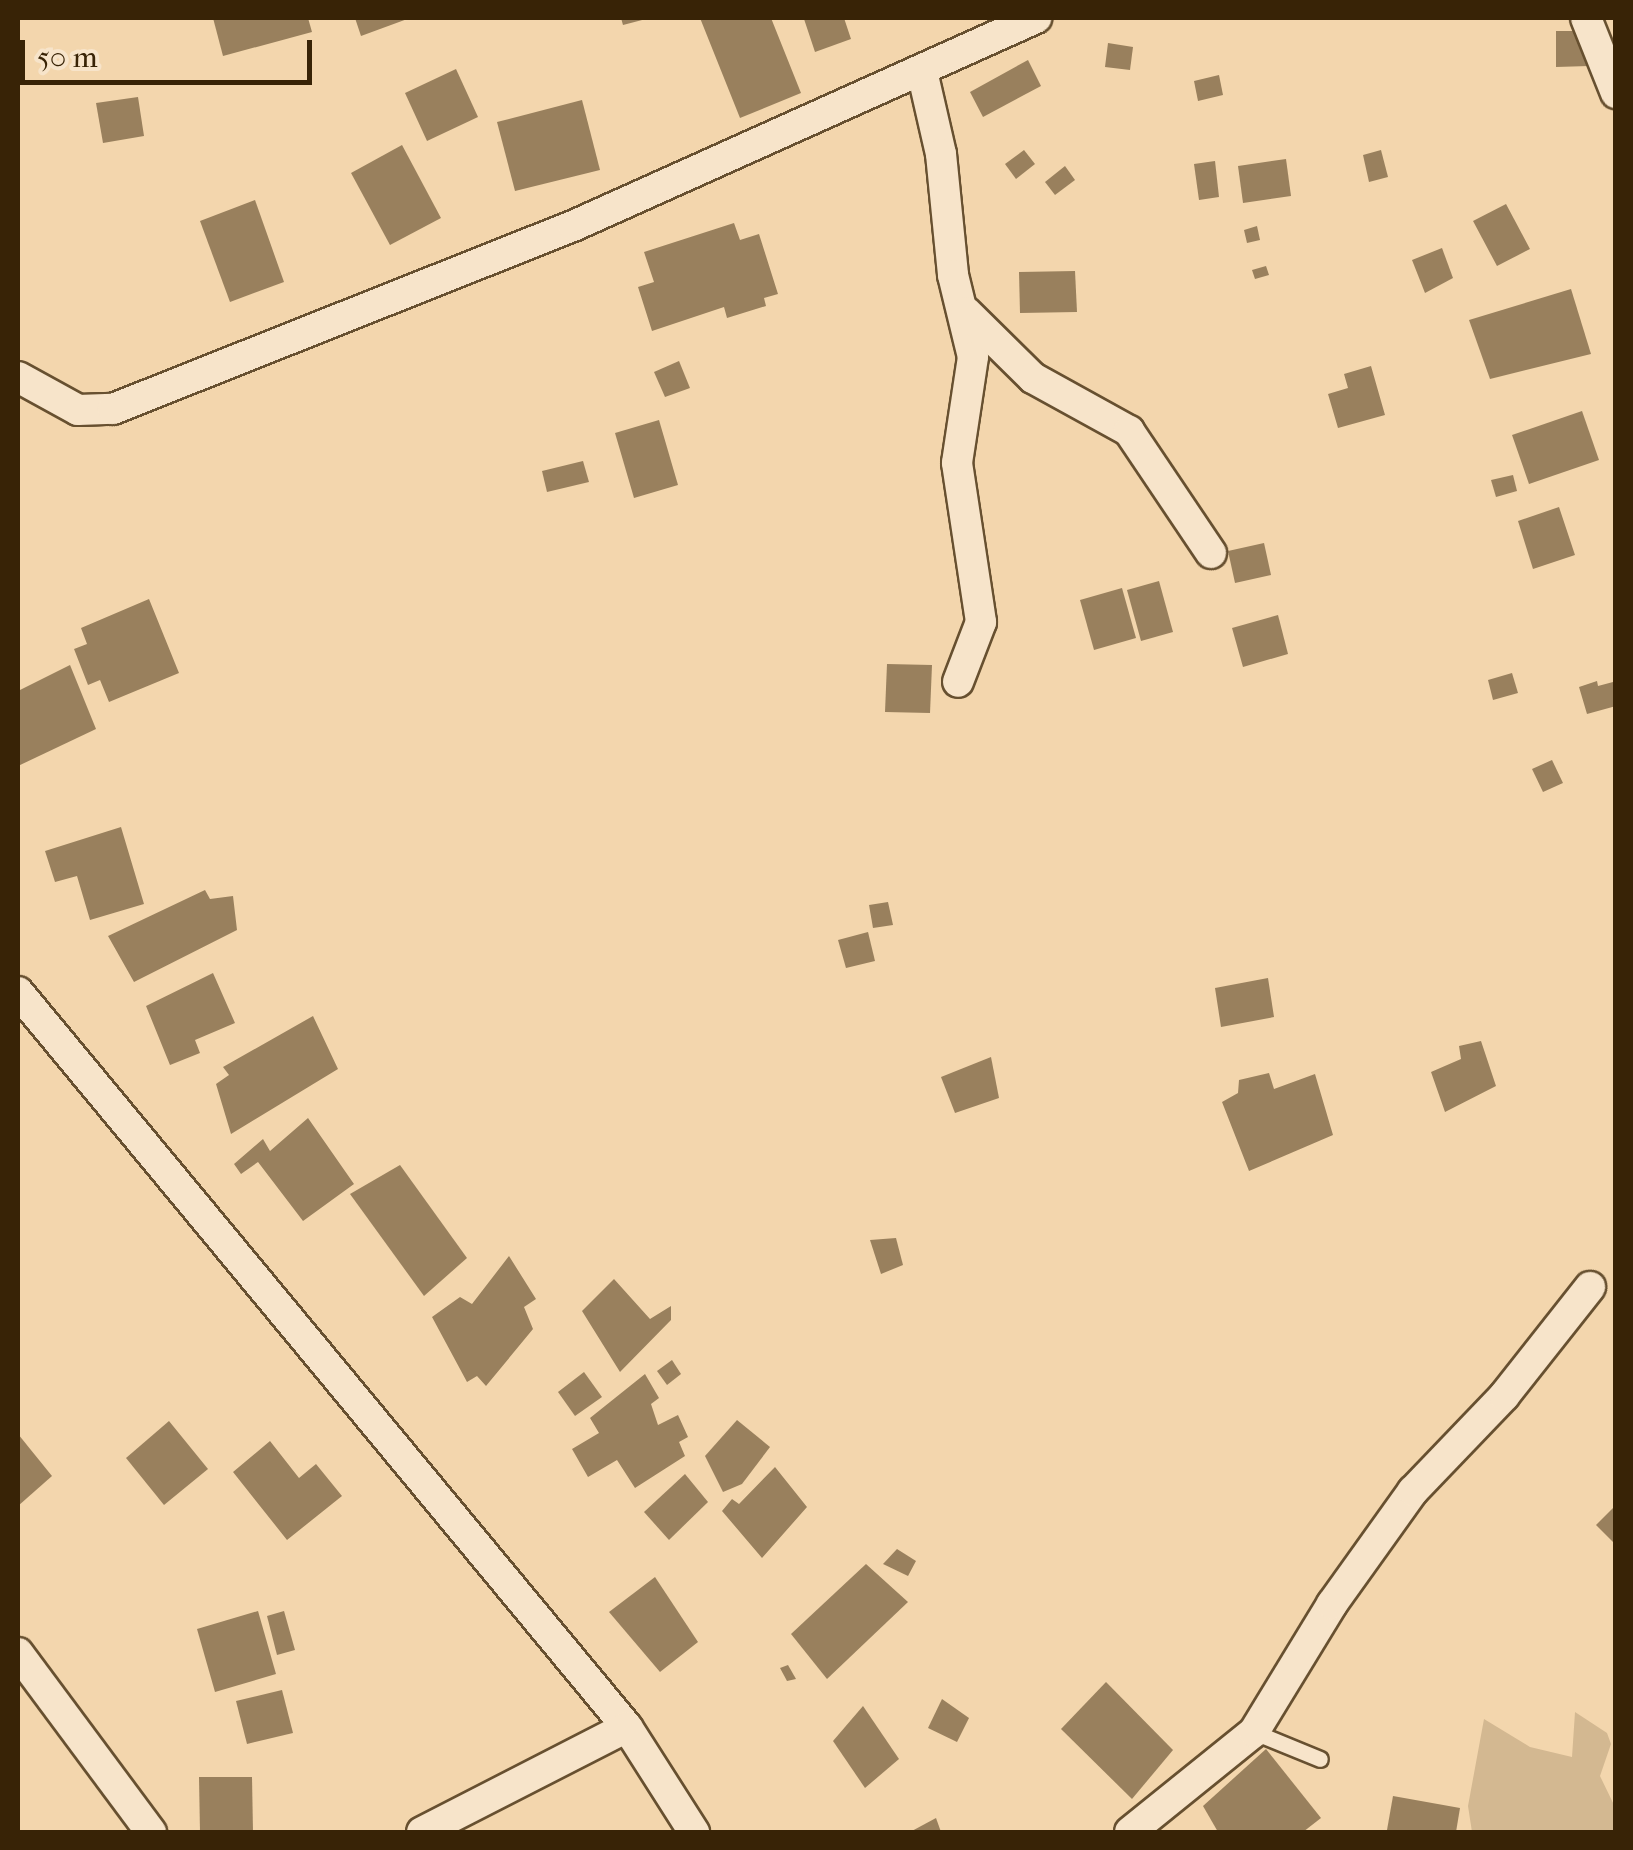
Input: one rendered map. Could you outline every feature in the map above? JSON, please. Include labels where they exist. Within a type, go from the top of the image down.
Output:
[{"type":"street","points":[[18,377],[78,410],[113,409],[573,226],[1036,18]]},
{"type":"street","points":[[1586,18],[1616,94]]},
{"type":"street","points":[[922,71],[941,154],[954,275],[974,357],[958,463],[980,622],[958,682]]},
{"type":"street","points":[[966,312],[1033,378],[1129,431],[1212,553]]},
{"type":"street","points":[[18,992],[627,1727],[694,1832]]},
{"type":"street","points":[[1130,1832],[1254,1732],[1332,1604],[1413,1491],[1504,1396],[1590,1287]]},
{"type":"street","points":[[18,1653],[151,1832]]},
{"type":"street","points":[[422,1832],[627,1727]]},
{"type":"lane","points":[[1254,1732],[1320,1759]]},
{"type":"shaded area","points":[[1575,1712],[1607,1733],[1611,1744],[1600,1776],[1615,1807],[1615,1832],[1472,1832],[1468,1806],[1484,1719],[1530,1747],[1572,1757]]},
{"type":"building","points":[[213,18],[308,18],[312,32],[223,56]]},
{"type":"building","points":[[355,18],[410,18],[361,36]]},
{"type":"building","points":[[621,18],[645,18],[646,19],[623,25]]},
{"type":"building","points":[[700,18],[771,18],[801,93],[740,118]]},
{"type":"building","points":[[844,18],[851,39],[815,52],[804,19]]},
{"type":"building","points":[[1556,31],[1589,31],[1589,66],[1556,67]]},
{"type":"building","points":[[1108,43],[1133,47],[1130,70],[1105,67]]},
{"type":"building","points":[[1028,60],[1041,86],[983,117],[970,92]]},
{"type":"building","points":[[456,69],[478,117],[427,141],[405,93]]},
{"type":"building","points":[[1219,75],[1223,95],[1198,101],[1194,81]]},
{"type":"building","points":[[138,97],[144,136],[103,143],[96,103]]},
{"type":"building","points":[[582,100],[600,170],[515,191],[497,122]]},
{"type":"building","points":[[402,145],[441,218],[390,245],[351,173]]},
{"type":"building","points":[[1024,150],[1035,164],[1016,179],[1005,164]]},
{"type":"building","points":[[1381,150],[1388,177],[1369,182],[1363,155]]},
{"type":"building","points":[[1286,159],[1291,196],[1243,203],[1238,166]]},
{"type":"building","points":[[1215,161],[1219,197],[1199,200],[1194,164]]},
{"type":"building","points":[[1065,166],[1075,180],[1055,195],[1045,182]]},
{"type":"building","points":[[255,200],[284,282],[230,302],[200,221]]},
{"type":"building","points":[[1506,204],[1530,249],[1497,266],[1473,221]]},
{"type":"building","points":[[734,223],[740,240],[759,234],[778,294],[764,298],[766,306],[727,318],[724,307],[652,331],[638,287],[654,282],[644,252]]},
{"type":"building","points":[[1257,226],[1260,240],[1247,243],[1244,230]]},
{"type":"building","points":[[1442,248],[1453,278],[1425,293],[1412,260]]},
{"type":"building","points":[[1266,266],[1269,275],[1255,279],[1252,270]]},
{"type":"building","points":[[1075,271],[1077,312],[1020,313],[1019,272]]},
{"type":"building","points":[[1571,289],[1591,354],[1490,379],[1469,320]]},
{"type":"building","points":[[679,361],[690,388],[665,397],[654,372]]},
{"type":"building","points":[[1371,366],[1385,415],[1338,428],[1328,394],[1348,388],[1344,374]]},
{"type":"building","points":[[1582,411],[1599,460],[1529,484],[1512,435]]},
{"type":"building","points":[[659,420],[678,485],[634,498],[615,433]]},
{"type":"building","points":[[583,461],[589,482],[547,492],[542,471]]},
{"type":"building","points":[[1513,475],[1517,491],[1496,497],[1491,480]]},
{"type":"building","points":[[1559,507],[1575,555],[1533,569],[1518,521]]},
{"type":"building","points":[[1264,543],[1271,575],[1235,583],[1228,551]]},
{"type":"building","points":[[1159,581],[1173,632],[1141,641],[1127,590]]},
{"type":"building","points":[[1122,588],[1136,638],[1094,650],[1080,600]]},
{"type":"building","points":[[149,599],[179,673],[109,702],[100,680],[88,685],[74,649],[87,644],[81,628]]},
{"type":"building","points":[[1278,615],[1288,654],[1243,667],[1232,628]]},
{"type":"building","points":[[887,664],[932,665],[930,713],[885,712]]},
{"type":"building","points":[[70,665],[96,729],[18,766],[18,691]]},
{"type":"building","points":[[1512,673],[1518,693],[1493,700],[1488,680]]},
{"type":"building","points":[[1597,681],[1598,686],[1613,682],[1616,706],[1587,714],[1579,687]]},
{"type":"building","points":[[1552,760],[1563,783],[1543,792],[1532,769]]},
{"type":"building","points":[[121,827],[144,904],[90,920],[77,876],[55,882],[45,851]]},
{"type":"building","points":[[205,890],[210,899],[233,896],[237,930],[134,982],[108,936]]},
{"type":"building","points":[[888,902],[893,925],[873,928],[869,905]]},
{"type":"building","points":[[868,932],[875,961],[846,968],[838,940]]},
{"type":"building","points":[[213,973],[235,1023],[195,1040],[200,1053],[170,1065],[146,1006]]},
{"type":"building","points":[[1268,978],[1274,1017],[1221,1027],[1215,988]]},
{"type":"building","points":[[313,1016],[338,1069],[231,1134],[216,1084],[229,1075],[223,1067]]},
{"type":"building","points":[[1481,1041],[1496,1086],[1445,1112],[1431,1072],[1461,1059],[1459,1046]]},
{"type":"building","points":[[991,1057],[999,1098],[955,1113],[941,1077]]},
{"type":"building","points":[[1269,1073],[1274,1089],[1315,1074],[1333,1135],[1249,1171],[1222,1102],[1238,1093],[1239,1080]]},
{"type":"building","points":[[308,1118],[354,1184],[303,1221],[258,1162],[241,1174],[234,1164],[263,1139],[270,1151]]},
{"type":"building","points":[[400,1165],[467,1258],[424,1296],[350,1194]]},
{"type":"building","points":[[896,1238],[903,1265],[881,1274],[870,1240]]},
{"type":"building","points":[[509,1256],[536,1299],[524,1307],[533,1329],[486,1386],[477,1376],[467,1382],[432,1317],[460,1297],[472,1304]]},
{"type":"building","points":[[614,1279],[650,1319],[671,1306],[671,1320],[620,1372],[582,1311]]},
{"type":"building","points":[[672,1360],[681,1374],[667,1385],[657,1371]]},
{"type":"building","points":[[584,1372],[602,1397],[575,1416],[558,1392]]},
{"type":"building","points":[[645,1374],[659,1398],[651,1404],[658,1425],[678,1415],[688,1437],[679,1442],[685,1456],[635,1488],[617,1460],[588,1477],[572,1449],[599,1433],[590,1418]]},
{"type":"building","points":[[737,1420],[770,1447],[742,1484],[723,1492],[705,1456]]},
{"type":"building","points":[[169,1421],[208,1469],[164,1505],[126,1458]]},
{"type":"building","points":[[18,1434],[52,1476],[18,1506]]},
{"type":"building","points":[[270,1441],[299,1478],[316,1464],[342,1496],[287,1540],[233,1472]]},
{"type":"building","points":[[775,1467],[807,1507],[762,1558],[722,1511],[732,1499],[739,1504]]},
{"type":"building","points":[[685,1474],[708,1502],[669,1540],[644,1512]]},
{"type":"building","points":[[1616,1505],[1616,1545],[1596,1525]]},
{"type":"building","points":[[897,1549],[916,1561],[908,1576],[883,1564]]},
{"type":"building","points":[[866,1564],[908,1602],[827,1679],[791,1634]]},
{"type":"building","points":[[655,1577],[698,1642],[660,1672],[609,1612]]},
{"type":"building","points":[[258,1611],[276,1674],[215,1692],[197,1629]]},
{"type":"building","points":[[284,1611],[295,1650],[277,1655],[267,1616]]},
{"type":"building","points":[[788,1665],[796,1679],[787,1681],[780,1668]]},
{"type":"building","points":[[1106,1682],[1173,1750],[1132,1799],[1061,1729]]},
{"type":"building","points":[[282,1690],[293,1733],[247,1744],[236,1701]]},
{"type":"building","points":[[942,1699],[969,1718],[957,1742],[928,1728]]},
{"type":"building","points":[[863,1706],[899,1759],[865,1788],[833,1741]]},
{"type":"building","points":[[1266,1749],[1321,1818],[1303,1832],[1218,1832],[1203,1806]]},
{"type":"building","points":[[199,1777],[252,1777],[253,1832],[200,1832]]},
{"type":"building","points":[[1393,1796],[1460,1808],[1456,1832],[1387,1830]]},
{"type":"building","points":[[936,1818],[941,1832],[910,1832]]}]
